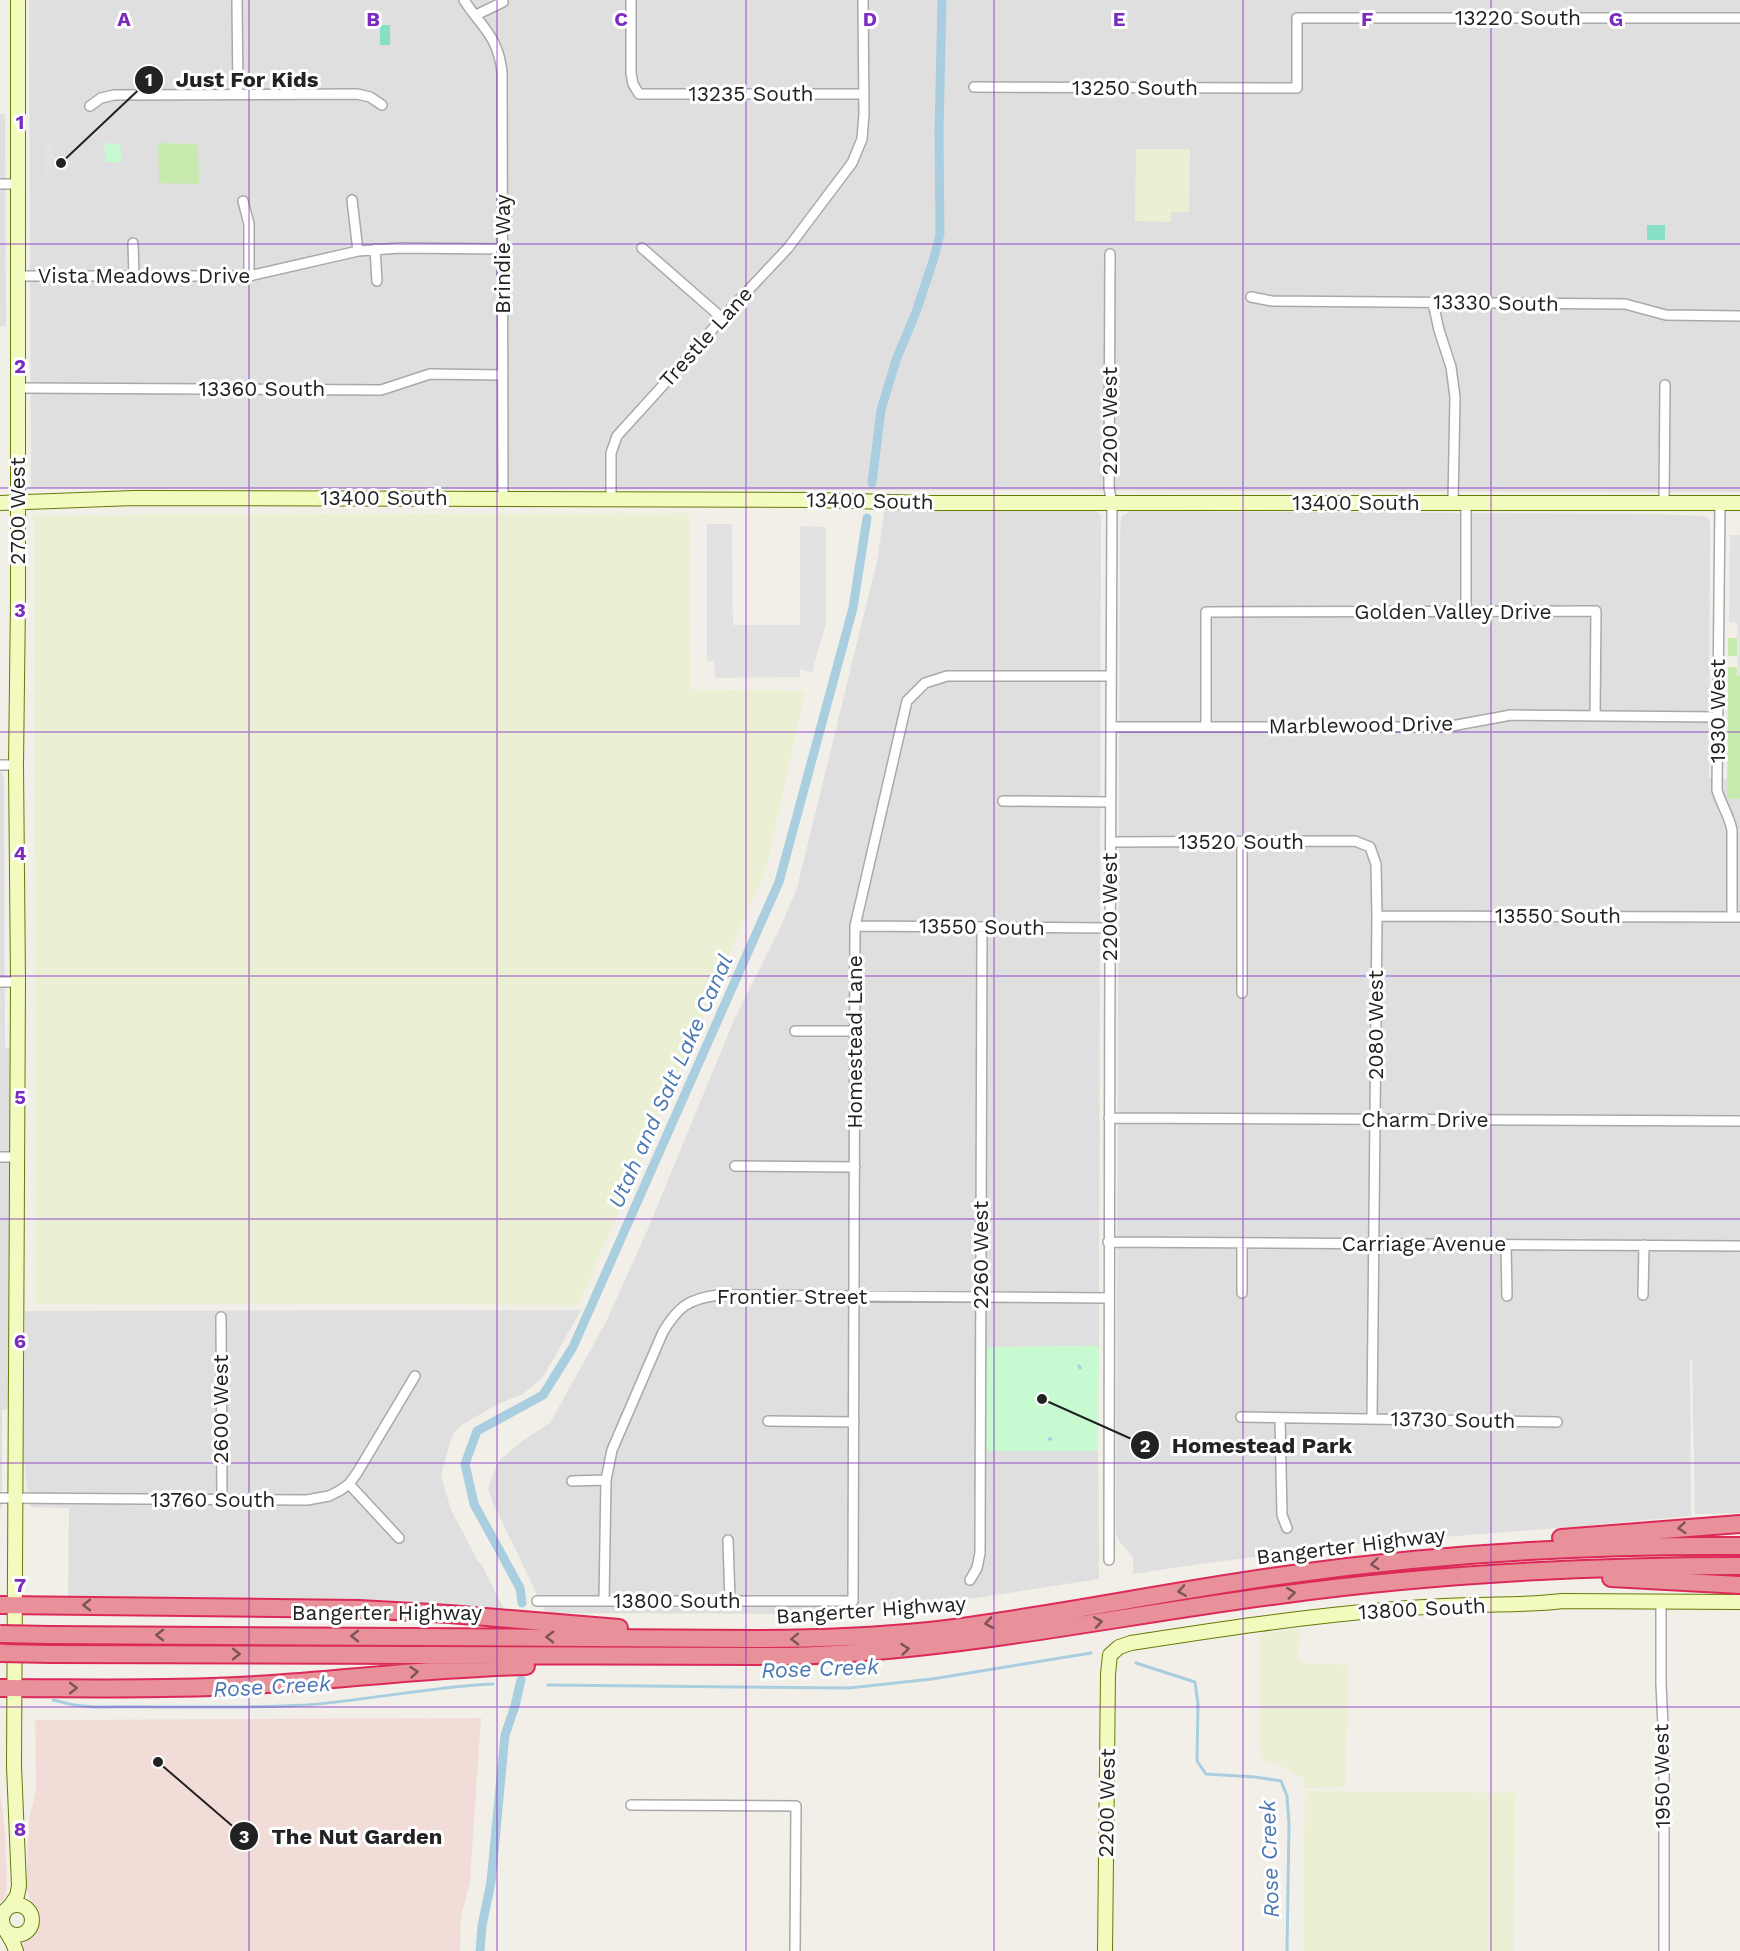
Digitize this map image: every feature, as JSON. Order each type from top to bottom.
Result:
[{"type":"highway","points":[[1433,1558],[1530,1542],[1740,1524]]},
{"type":"highway","name":"Bangerter Highway","points":[[0,1634],[755,1640],[848,1638],[936,1630],[1292,1574],[1433,1558],[1598,1548],[1740,1546]]},
{"type":"highway","name":"Bangerter Highway","points":[[0,1653],[821,1655],[901,1650],[969,1642],[1279,1594],[1348,1586],[1481,1575],[1740,1566]]},
{"type":"highway","points":[[1481,1575],[1567,1576],[1740,1585]]},
{"type":"highway","points":[[8,1605],[252,1606],[389,1610],[755,1640]]},
{"type":"highway","points":[[7,1688],[236,1686],[440,1670],[700,1656]]},
{"type":"street","name":"2700 West","points":[[5,1910],[17,1896],[19,1886],[14,1766],[7,1688],[8,1605],[16,1498],[18,0]]},
{"type":"street","points":[[237,0],[238,94]]},
{"type":"street","name":"Brindie Way","points":[[464,0],[494,41],[501,64],[503,499]]},
{"type":"street","name":"13235 South","points":[[631,0],[631,73],[633,84],[639,94],[864,94]]},
{"type":"street","name":"Trestle Lane","points":[[611,499],[612,447],[617,436],[788,248],[852,163],[862,139],[864,114],[863,0]]},
{"type":"street","points":[[476,15],[503,2]]},
{"type":"street","name":"13220 South","points":[[1297,88],[1297,18],[1740,18]]},
{"type":"street","name":"13250 South","points":[[974,87],[1297,88]]},
{"type":"street","points":[[90,106],[101,98],[114,94],[357,94],[370,97],[382,105]]},
{"type":"street","points":[[0,184],[18,184]]},
{"type":"street","points":[[352,200],[358,251]]},
{"type":"street","points":[[243,201],[249,224],[249,276]]},
{"type":"street","points":[[133,243],[134,277]]},
{"type":"street","points":[[642,248],[722,318]]},
{"type":"street","points":[[375,249],[377,281]]},
{"type":"street","name":"Vista Meadows Drive","points":[[18,276],[249,276],[375,249],[502,249]]},
{"type":"street","name":"2200 West","points":[[1109,1560],[1108,1242],[1112,503],[1109,489],[1110,254]]},
{"type":"street","name":"13330 South","points":[[1251,297],[1272,301],[1625,304],[1666,315],[1740,316]]},
{"type":"street","points":[[1433,303],[1451,367],[1455,398],[1466,612]]},
{"type":"street","name":"13360 South","points":[[18,388],[381,390],[430,374],[503,375]]},
{"type":"street","points":[[1664,503],[1665,385]]},
{"type":"street","name":"13400 South","points":[[0,502],[134,498],[1112,503],[1740,503]]},
{"type":"street","name":"1930 West","points":[[1719,503],[1717,790],[1732,830],[1736,917]]},
{"type":"street","name":"Golden Valley Drive","points":[[1206,727],[1206,612],[1596,611],[1595,716]]},
{"type":"street","name":"Homestead Lane","points":[[853,1601],[855,926],[907,701],[925,683],[947,676],[1111,676]]},
{"type":"street","name":"Marblewood Drive","points":[[1111,727],[1446,727],[1511,715],[1717,717]]},
{"type":"street","points":[[0,765],[16,765]]},
{"type":"street","points":[[1003,801],[1110,802]]},
{"type":"street","name":"13520 South","points":[[1111,842],[1355,841],[1370,847]]},
{"type":"street","points":[[1242,842],[1242,993]]},
{"type":"street","name":"2080 West","points":[[1370,847],[1376,864],[1377,916],[1372,1419]]},
{"type":"street","name":"13550 South","points":[[1377,916],[1736,917]]},
{"type":"street","name":"13550 South","points":[[855,926],[1110,928]]},
{"type":"street","name":"2260 West","points":[[970,1580],[977,1568],[980,1553],[982,927]]},
{"type":"street","points":[[0,982],[18,982]]},
{"type":"street","points":[[795,1031],[855,1031]]},
{"type":"street","name":"Charm Drive","points":[[1109,1118],[1740,1121]]},
{"type":"street","points":[[0,1157],[16,1157]]},
{"type":"street","points":[[735,1166],[855,1167]]},
{"type":"street","name":"Carriage Avenue","points":[[1108,1242],[1740,1246]]},
{"type":"street","points":[[1242,1244],[1242,1293]]},
{"type":"street","points":[[1506,1245],[1507,1296]]},
{"type":"street","points":[[1643,1295],[1644,1245]]},
{"type":"street","name":"Frontier Street","points":[[604,1601],[606,1480],[612,1450],[663,1332],[673,1315],[686,1304],[699,1298],[718,1295],[1108,1298]]},
{"type":"street","name":"2600 West","points":[[221,1317],[222,1501]]},
{"type":"street","points":[[399,1538],[349,1484],[415,1376]]},
{"type":"street","name":"13730 South","points":[[1241,1417],[1557,1422]]},
{"type":"street","points":[[1280,1418],[1282,1515],[1287,1528]]},
{"type":"street","points":[[768,1421],[854,1422]]},
{"type":"street","points":[[572,1481],[606,1480]]},
{"type":"street","name":"13760 South","points":[[0,1498],[222,1501],[318,1499],[339,1491],[349,1484]]},
{"type":"street","points":[[728,1540],[730,1601]]},
{"type":"street","name":"13800 South","points":[[537,1601],[853,1601]]},
{"type":"street","name":"13800 South","points":[[1110,1655],[1119,1647],[1131,1643],[1301,1618],[1385,1609],[1541,1604],[1562,1601],[1740,1602]]},
{"type":"street","name":"1950 West","points":[[1661,1601],[1664,1951]]},
{"type":"street","name":"2200 West","points":[[1105,1951],[1110,1655]]},
{"type":"street","points":[[632,1805],[796,1806],[795,1951]]},
{"type":"street","name":"2700 West","points":[[19,1886],[27,1908]]},
{"type":"street","points":[[19,1904],[27,1908],[32,1920],[17,1951],[3,1928],[1,1920],[5,1910],[19,1904]]},
{"type":"street","points":[[3,1928],[19,1935],[27,1932]]},
{"type":"shaded area","points":[[29,0],[1740,0],[1740,492],[31,488]]},
{"type":"shaded area","points":[[0,114],[5,114],[6,326],[0,326]]},
{"type":"shaded area","points":[[53,141],[52,168],[44,177],[44,148]]},
{"type":"shaded area","points":[[884,511],[1096,511],[1101,516],[1099,1346],[987,1347],[986,1450],[1098,1451],[1099,1579],[916,1607],[852,1612],[802,1614],[546,1613],[492,1501],[488,1488],[498,1462],[522,1441],[550,1423],[606,1322],[647,1231],[734,1020],[781,926],[797,888],[878,557]]},
{"type":"shaded area","points":[[1130,511],[1653,514],[1704,516],[1709,519],[1709,778],[1727,779],[1728,799],[1740,799],[1740,1513],[1695,1514],[1692,1361],[1690,1360],[1691,1516],[1355,1544],[1133,1574],[1133,1557],[1118,1540],[1116,1533],[1120,538],[1121,517]]},
{"type":"shaded area","points":[[707,524],[732,524],[733,625],[800,625],[800,526],[826,527],[826,624],[812,672],[800,669],[800,677],[715,678],[714,661],[707,661]]},
{"type":"shaded area","points":[[1730,535],[1740,535],[1740,676],[1738,676],[1737,623],[1729,622]]},
{"type":"shaded area","points":[[0,765],[4,779],[5,1048],[11,1049],[9,1409],[2,1410],[2,1508],[0,1508]]},
{"type":"shaded area","points":[[581,1310],[543,1377],[523,1394],[496,1405],[454,1432],[441,1476],[451,1510],[506,1613],[68,1607],[69,1508],[30,1507],[23,1449],[25,1311]]},
{"type":"shaded area","points":[[481,1718],[470,1881],[461,1918],[460,1951],[21,1951],[26,1938],[37,1929],[37,1910],[32,1905],[26,1888],[29,1819],[36,1790],[35,1720]]},
{"type":"shaded area","points":[[0,1790],[5,1832],[7,1884],[5,1897],[0,1903]]},
{"type":"green space","points":[[380,25],[390,25],[390,45],[380,45]]},
{"type":"green space","points":[[104,143],[120,144],[122,162],[106,162]]},
{"type":"green space","points":[[158,143],[198,144],[199,184],[159,183]]},
{"type":"green space","points":[[1136,149],[1190,149],[1189,212],[1171,212],[1171,222],[1135,221]]},
{"type":"green space","points":[[1647,225],[1665,225],[1665,240],[1647,240]]},
{"type":"green space","points":[[689,513],[691,689],[805,691],[767,867],[578,1306],[36,1304],[34,515]]},
{"type":"green space","points":[[1728,638],[1737,638],[1737,656],[1728,656]]},
{"type":"green space","points":[[1728,667],[1737,667],[1737,676],[1740,676],[1740,799],[1728,799],[1727,796]]},
{"type":"green space","points":[[1099,1346],[1098,1451],[986,1451],[986,1347]]},
{"type":"green space","points":[[1300,1628],[1298,1659],[1302,1663],[1349,1665],[1345,1787],[1305,1788],[1305,1780],[1289,1770],[1277,1763],[1261,1762],[1259,1634]]},
{"type":"green space","points":[[1305,1791],[1515,1793],[1514,1951],[1303,1951]]},
{"type":"waterway","name":"Utah and Salt Lake Canal","points":[[872,483],[881,410],[896,360],[916,312],[940,234],[939,132],[942,0]]},
{"type":"waterway","name":"Utah and Salt Lake Canal","points":[[522,1603],[520,1588],[474,1504],[465,1464],[477,1431],[543,1395],[573,1347],[779,882],[853,608],[867,518]]},
{"type":"waterway","name":"Rose Creek","points":[[548,1685],[849,1688],[932,1679],[1091,1653]]},
{"type":"waterway","name":"Rose Creek","points":[[1136,1663],[1195,1682],[1198,1704],[1197,1761],[1206,1774],[1281,1781],[1287,1796],[1289,1824],[1287,1951]]},
{"type":"waterway","name":"Utah and Salt Lake Canal","points":[[480,1951],[482,1926],[491,1882],[505,1735],[521,1680]]},
{"type":"waterway","name":"Rose Creek","points":[[53,1700],[94,1707],[279,1706],[330,1703],[493,1684]]},
{"type":"place","name":"Just For Kids","points":[[61,163]]},
{"type":"place","name":"Homestead Park","points":[[1042,1399]]},
{"type":"place","name":"The Nut Garden","points":[[158,1762]]}]
